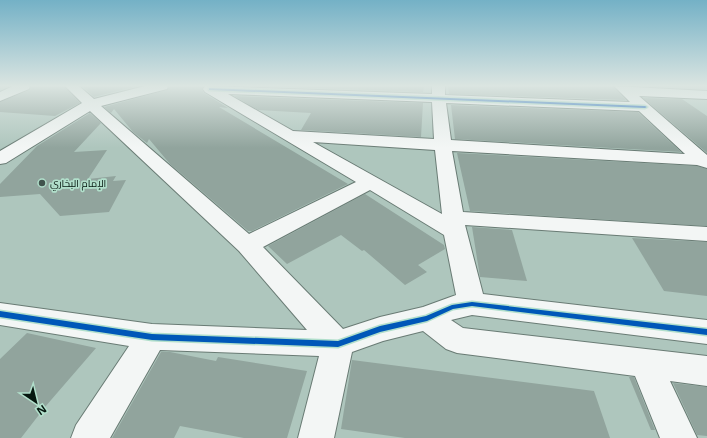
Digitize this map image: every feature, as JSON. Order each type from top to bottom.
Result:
[{"type":"street","points":[[0,159],[87,106]]},
{"type":"street","points":[[94,106],[247,245],[338,344]]},
{"type":"street","points":[[239,106],[371,182],[455,224],[707,234]]},
{"type":"street","points":[[253,115],[259,106]]},
{"type":"street","points":[[440,106],[443,146],[455,224],[472,304]]},
{"type":"street","points":[[637,106],[645,107],[704,163]]},
{"type":"street","points":[[290,136],[704,163]]},
{"type":"street","points":[[247,245],[371,182]]},
{"type":"street","points":[[0,314],[152,337],[338,344],[380,329],[427,318],[452,307],[472,304],[707,332]]},
{"type":"street","points":[[427,318],[458,340],[707,371]]},
{"type":"street","points":[[89,438],[152,337]]},
{"type":"street","points":[[316,438],[338,344]]},
{"type":"street","points":[[645,364],[679,438]]},
{"type":"building","points":[[0,106],[73,106],[55,116],[0,112]]},
{"type":"building","points":[[226,106],[228,108],[219,107],[348,184],[252,231],[248,231],[170,164],[149,139],[147,143],[133,132],[114,109],[111,113],[104,107]]},
{"type":"building","points":[[252,106],[423,106],[421,137],[301,130],[311,113],[258,110]]},
{"type":"building","points":[[451,106],[638,112],[681,152],[455,139]]},
{"type":"building","points":[[653,106],[693,106],[707,116],[707,153]]},
{"type":"building","name":"الإمام البخاري","points":[[90,113],[101,123],[74,152],[107,150],[88,179],[116,176],[113,181],[126,180],[109,212],[60,216],[40,194],[0,197],[0,184],[37,146]]},
{"type":"building","points":[[457,153],[697,166],[707,169],[707,226],[470,211]]},
{"type":"building","points":[[365,194],[444,245],[445,249],[418,265],[427,272],[405,285],[364,250],[362,251],[341,235],[287,264],[268,246]]},
{"type":"building","points":[[472,227],[512,230],[527,281],[480,277]]},
{"type":"building","points":[[632,238],[707,242],[707,296],[664,291]]},
{"type":"building","points":[[27,333],[96,348],[45,407],[21,438],[0,438],[0,359]]},
{"type":"building","points":[[161,352],[170,352],[216,361],[218,357],[307,371],[287,438],[244,438],[180,426],[174,438],[112,438]]},
{"type":"building","points":[[352,360],[594,391],[610,438],[405,438],[341,429]]},
{"type":"building","points":[[629,377],[634,377],[655,430],[651,430]]},
{"type":"building","points":[[673,383],[707,387],[707,436],[697,435]]},
{"type":"cycle path","points":[[631,106],[645,107]]},
{"type":"cycle path","points":[[0,314],[152,337],[338,344],[380,329],[427,318],[452,307],[472,304],[707,332]]},
{"type":"place","name":"الإمام البخاري","points":[[42,183]]}]
